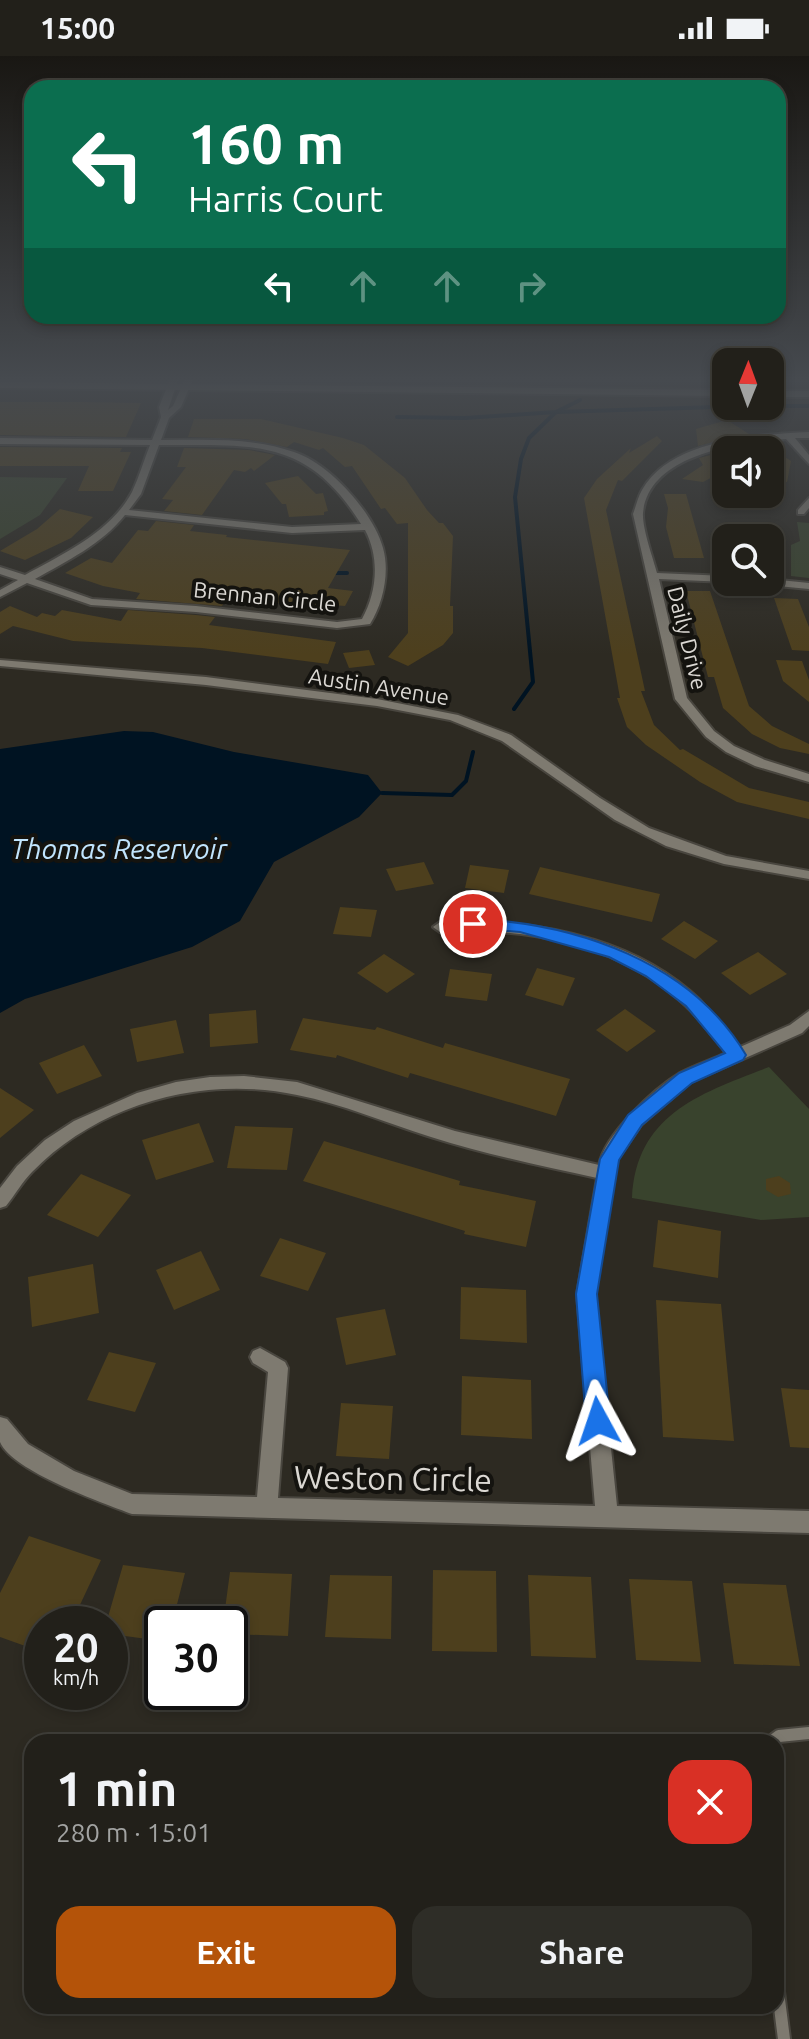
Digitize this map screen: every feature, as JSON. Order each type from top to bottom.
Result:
[{"type":"street","points":[[0,594],[90,543],[124,512],[136,494],[145,470]]},
{"type":"street","name":"Brennan Circle","points":[[0,570],[91,602],[196,609],[337,625],[366,622],[374,612],[380,552],[367,527],[333,479],[319,470]]},
{"type":"street","name":"Daily Drive","points":[[666,470],[650,481],[640,498],[638,514],[681,699],[690,714],[730,749],[760,763],[809,778]]},
{"type":"street","points":[[801,512],[809,501]]},
{"type":"street","points":[[124,512],[292,530],[367,527]]},
{"type":"street","points":[[651,576],[712,578]]},
{"type":"street","points":[[784,584],[809,586]]},
{"type":"street","name":"Austin Avenue","points":[[0,663],[196,680],[384,703],[447,716],[500,736],[554,767],[594,801],[632,825],[685,850],[763,870],[809,875]]},
{"type":"street","points":[[440,927],[473,924],[520,926],[615,953],[652,972],[692,1002],[737,1055]]},
{"type":"street","points":[[607,1516],[586,1294],[609,1159],[635,1120],[685,1078],[796,1029],[809,1017]]},
{"type":"street","points":[[0,1201],[26,1167],[72,1132],[152,1094],[202,1083],[265,1084],[306,1092],[495,1149],[605,1173]]},
{"type":"street","points":[[260,1357],[278,1368],[267,1507]]},
{"type":"street","name":"Weston Circle","points":[[0,1426],[21,1451],[67,1478],[132,1504],[809,1522]]},
{"type":"lane","points":[[784,1736],[809,1733]]},
{"type":"lane","points":[[781,2014],[784,2039]]},
{"type":"green space","points":[[0,477],[67,478],[40,515],[0,539]]},
{"type":"green space","points":[[797,522],[809,523],[809,578],[791,576],[791,545],[800,541]]},
{"type":"green space","points":[[769,1067],[809,1109],[809,1217],[761,1220],[632,1198],[636,1169],[659,1126],[697,1098]]},
{"type":"water","name":"Thomas Reservoir","points":[[124,731],[153,732],[234,752],[368,775],[382,793],[359,817],[274,862],[240,921],[192,947],[25,999],[0,1013],[0,749]]},
{"type":"building","points":[[87,470],[123,470],[113,491],[78,491]]},
{"type":"building","points":[[184,470],[249,470],[234,470],[202,515],[164,511],[173,500],[162,499]]},
{"type":"building","points":[[354,470],[394,470],[453,536],[450,606],[453,606],[453,633],[443,645],[408,666],[388,657],[408,633],[408,523],[397,524],[385,508],[381,509]]},
{"type":"building","points":[[607,470],[633,470],[622,481],[618,480],[606,510],[645,691],[641,691],[654,725],[680,750],[749,788],[809,802],[809,819],[737,802],[700,782],[646,745],[627,727],[617,698],[620,698],[584,498]]},
{"type":"building","points":[[696,470],[712,470],[712,477],[703,482],[682,479]]},
{"type":"building","points":[[784,470],[789,470],[787,482],[784,482]]},
{"type":"building","points":[[298,476],[316,494],[323,493],[328,511],[324,515],[289,517],[286,504],[282,504],[265,483]]},
{"type":"building","points":[[664,494],[686,494],[704,558],[674,558],[666,527],[668,508]]},
{"type":"building","points":[[60,509],[93,517],[71,538],[25,560],[0,551],[37,529]]},
{"type":"building","points":[[156,521],[194,525],[190,531],[226,537],[350,550],[328,588],[353,591],[345,606],[333,605],[330,610],[228,596],[222,606],[136,599],[140,593],[103,586],[65,573],[91,558],[112,563],[138,530],[148,531]]},
{"type":"building","points":[[686,591],[710,591],[749,706],[772,726],[809,744],[809,754],[780,748],[752,734],[723,708],[714,677],[708,677]]},
{"type":"building","points":[[774,598],[798,599],[809,627],[809,651],[792,650]]},
{"type":"building","points":[[10,606],[37,617],[42,613],[55,616],[62,610],[121,621],[128,610],[215,617],[209,625],[336,642],[328,664],[202,648],[73,641],[13,626],[0,634],[0,612]]},
{"type":"building","points":[[369,650],[375,665],[349,668],[343,653]]},
{"type":"building","points":[[776,660],[802,661],[809,680],[809,702],[783,681]]},
{"type":"building","points":[[424,862],[434,884],[396,891],[386,869]]},
{"type":"building","points":[[470,865],[509,870],[504,893],[465,888]]},
{"type":"building","points":[[540,867],[660,894],[652,922],[529,894]]},
{"type":"building","points":[[340,907],[377,910],[371,937],[333,934]]},
{"type":"building","points":[[684,921],[718,941],[695,959],[661,939]]},
{"type":"building","points":[[758,952],[787,974],[750,995],[721,973]]},
{"type":"building","points":[[384,954],[415,974],[387,993],[357,973]]},
{"type":"building","points":[[537,968],[575,978],[563,1006],[525,995]]},
{"type":"building","points":[[450,969],[492,974],[487,1001],[445,996]]},
{"type":"building","points":[[625,1009],[656,1031],[627,1052],[596,1030]]},
{"type":"building","points":[[256,1010],[258,1043],[210,1047],[209,1014]]},
{"type":"building","points":[[303,1018],[375,1030],[377,1027],[443,1048],[445,1043],[570,1079],[556,1116],[410,1073],[408,1078],[337,1055],[336,1058],[290,1050]]},
{"type":"building","points":[[176,1020],[184,1053],[137,1062],[130,1029]]},
{"type":"building","points":[[84,1045],[102,1076],[57,1094],[39,1063]]},
{"type":"building","points":[[0,1088],[34,1110],[0,1138]]},
{"type":"building","points":[[199,1123],[214,1162],[156,1180],[142,1140]]},
{"type":"building","points":[[235,1126],[293,1128],[287,1170],[227,1168]]},
{"type":"building","points":[[324,1141],[460,1181],[459,1185],[536,1201],[526,1247],[464,1234],[465,1231],[303,1181]]},
{"type":"building","points":[[81,1174],[131,1195],[98,1237],[47,1215]]},
{"type":"building","points":[[779,1176],[790,1183],[791,1194],[778,1197],[766,1190],[766,1179]]},
{"type":"building","points":[[658,1220],[721,1231],[718,1278],[653,1267]]},
{"type":"building","points":[[280,1238],[326,1253],[308,1291],[260,1276]]},
{"type":"building","points":[[201,1251],[220,1290],[174,1310],[156,1270]]},
{"type":"building","points":[[93,1264],[99,1313],[32,1327],[28,1277]]},
{"type":"building","points":[[461,1287],[526,1290],[527,1343],[460,1339]]},
{"type":"building","points":[[656,1300],[721,1304],[734,1441],[663,1437]]},
{"type":"building","points":[[385,1309],[396,1355],[346,1365],[336,1318]]},
{"type":"building","points":[[109,1352],[156,1363],[135,1412],[87,1400]]},
{"type":"building","points":[[462,1376],[531,1380],[532,1439],[461,1435]]},
{"type":"building","points":[[781,1388],[809,1390],[809,1448],[790,1447]]},
{"type":"building","points":[[341,1403],[393,1406],[389,1459],[336,1456]]},
{"type":"building","points":[[29,1536],[101,1560],[79,1606],[24,1606],[24,1646],[0,1637],[0,1593]]},
{"type":"building","points":[[123,1565],[185,1573],[177,1606],[144,1606],[144,1639],[128,1636],[128,1606],[111,1606]]},
{"type":"building","points":[[433,1570],[496,1571],[497,1652],[432,1651]]},
{"type":"building","points":[[230,1572],[292,1574],[288,1636],[248,1635],[248,1606],[225,1606]]},
{"type":"building","points":[[330,1575],[392,1576],[391,1639],[325,1637]]},
{"type":"building","points":[[528,1575],[591,1577],[596,1658],[531,1656]]},
{"type":"building","points":[[629,1579],[692,1581],[701,1662],[636,1660]]},
{"type":"building","points":[[723,1583],[786,1585],[800,1666],[734,1664]]},
{"type":"waterway","points":[[514,709],[533,682],[515,497],[519,470]]},
{"type":"waterway","points":[[331,573],[347,573]]},
{"type":"waterway","points":[[382,793],[452,795],[466,781],[473,752]]},
{"type":"route","points":[[473,924],[520,926],[615,953],[652,972],[692,1002],[737,1055],[685,1078],[635,1120],[609,1159],[586,1294],[598,1421]]}]
